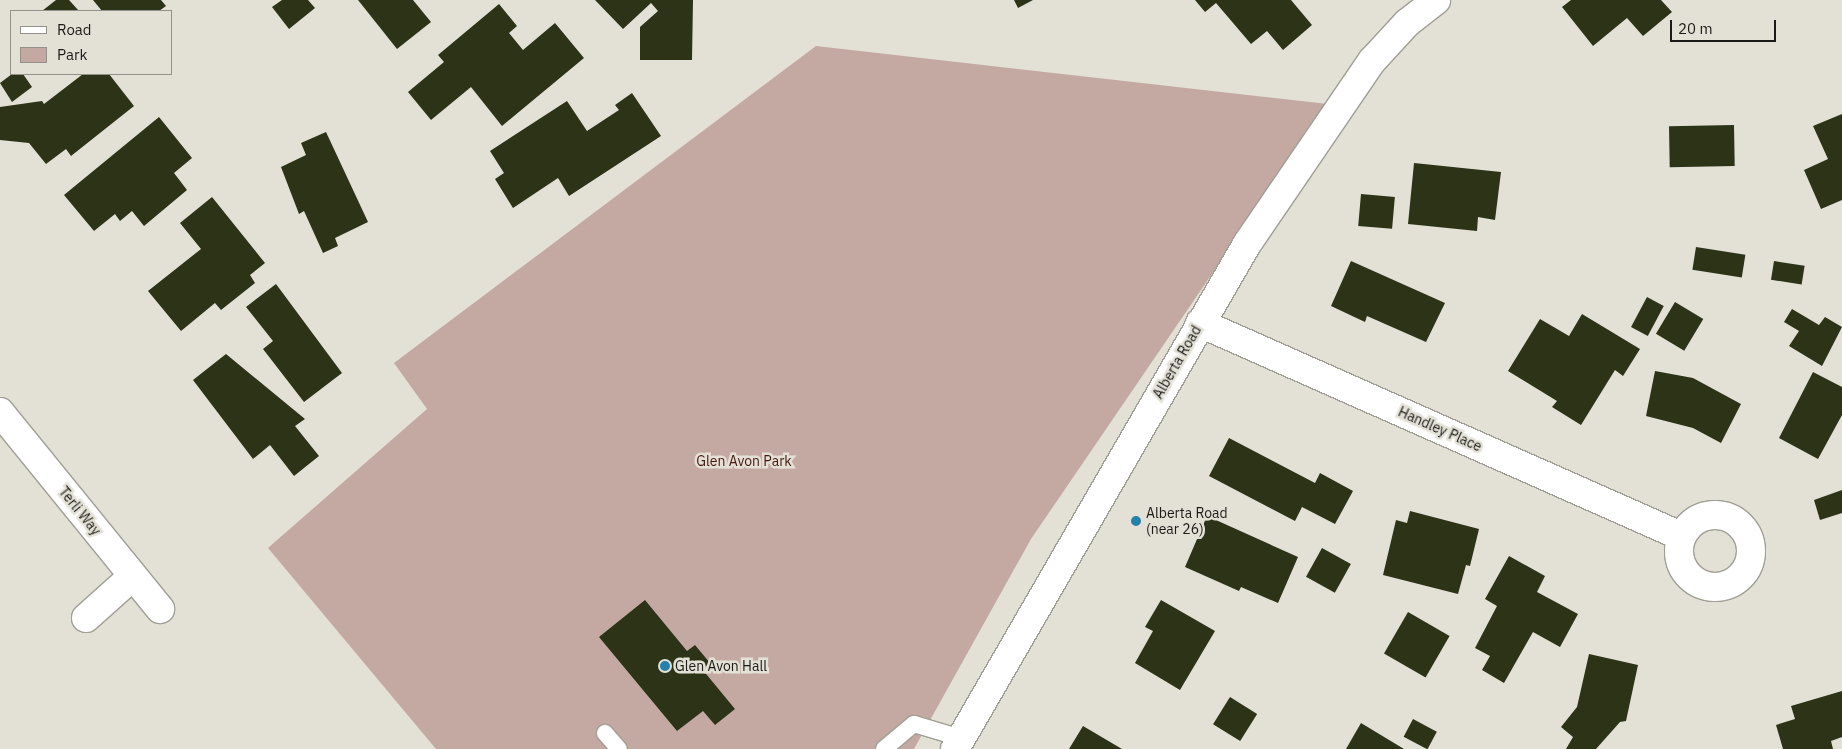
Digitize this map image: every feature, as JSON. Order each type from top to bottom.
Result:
[{"type":"street","name":"Alberta Road","points":[[958,743],[1200,322],[1247,244],[1372,61],[1407,23],[1436,0]]},
{"type":"street","name":"Handley Place","points":[[1200,322],[1681,536]]},
{"type":"street","name":"Terli Way","points":[[0,412],[160,609]]},
{"type":"street","points":[[86,618],[133,576]]},
{"type":"lane","points":[[884,749],[914,724],[958,743]]},
{"type":"lane","points":[[604,733],[619,749]]},
{"type":"green space","name":"Glen Avon Park","points":[[816,46],[1328,104],[1031,539],[914,749],[436,749],[268,548],[427,409],[394,363]]},
{"type":"building","points":[[56,0],[69,0],[78,10],[43,10]]},
{"type":"building","points":[[93,0],[161,0],[166,6],[160,10],[101,10]]},
{"type":"building","points":[[282,0],[308,0],[315,8],[289,29],[272,7]]},
{"type":"building","points":[[358,0],[413,0],[431,22],[397,49]]},
{"type":"building","points":[[595,0],[693,0],[692,60],[640,60],[640,27],[658,11],[651,3],[623,29]]},
{"type":"building","points":[[1014,0],[1033,0],[1018,8]]},
{"type":"building","points":[[1195,0],[1291,0],[1312,25],[1283,50],[1267,31],[1251,44],[1216,3],[1205,12]]},
{"type":"building","points":[[1571,0],[1661,0],[1672,12],[1643,36],[1627,18],[1593,46],[1562,7]]},
{"type":"building","points":[[499,4],[517,26],[509,33],[523,50],[555,23],[584,58],[502,126],[471,87],[431,120],[408,92],[444,62],[438,55]]},
{"type":"building","points":[[11,75],[24,75],[32,87],[12,102],[0,83]]},
{"type":"building","points":[[82,75],[110,75],[134,106],[71,156],[66,149],[46,164],[29,143],[0,140],[0,107],[42,101],[44,104]]},
{"type":"building","points":[[632,93],[661,136],[569,196],[558,178],[513,208],[495,179],[504,173],[490,151],[567,101],[587,131],[619,110],[615,105]]},
{"type":"building","points":[[1842,114],[1842,200],[1821,209],[1804,170],[1828,159],[1813,126]]},
{"type":"building","points":[[159,117],[192,158],[174,173],[187,190],[144,226],[132,211],[120,221],[115,214],[94,231],[64,195]]},
{"type":"building","points":[[1734,125],[1735,166],[1670,167],[1669,126]]},
{"type":"building","points":[[326,132],[368,222],[335,238],[338,246],[323,253],[304,211],[299,214],[281,167],[306,155],[301,143]]},
{"type":"building","points":[[1414,163],[1501,172],[1495,220],[1478,217],[1477,231],[1408,224]]},
{"type":"building","points":[[1361,194],[1395,197],[1392,229],[1358,226]]},
{"type":"building","points":[[212,197],[265,263],[250,275],[255,283],[221,310],[215,303],[181,331],[148,291],[201,249],[180,223]]},
{"type":"building","points":[[1696,247],[1745,255],[1742,278],[1692,270]]},
{"type":"building","points":[[1351,261],[1445,303],[1426,342],[1367,316],[1365,322],[1331,306]]},
{"type":"building","points":[[1774,261],[1805,266],[1802,285],[1771,280]]},
{"type":"building","points":[[276,284],[342,373],[304,402],[263,349],[273,341],[246,307]]},
{"type":"building","points":[[1647,297],[1664,306],[1648,336],[1631,327]]},
{"type":"building","points":[[1675,302],[1703,319],[1684,351],[1656,334]]},
{"type":"building","points":[[1792,309],[1819,325],[1825,317],[1842,327],[1822,366],[1789,346],[1799,331],[1784,322]]},
{"type":"building","points":[[1582,314],[1640,349],[1623,376],[1615,370],[1581,425],[1552,407],[1557,401],[1508,371],[1540,319],[1569,336]]},
{"type":"building","points":[[226,354],[305,419],[295,426],[319,456],[294,476],[270,445],[253,459],[193,380]]},
{"type":"building","points":[[1655,371],[1693,378],[1741,404],[1721,443],[1693,428],[1646,416]]},
{"type":"building","points":[[1813,372],[1842,387],[1842,415],[1818,459],[1779,438]]},
{"type":"building","points":[[1229,438],[1315,483],[1320,473],[1353,491],[1335,524],[1302,507],[1295,521],[1209,476]]},
{"type":"building","points":[[1842,490],[1842,513],[1820,520],[1814,500]]},
{"type":"building","points":[[1410,511],[1479,529],[1470,566],[1466,565],[1458,594],[1383,575],[1396,520],[1407,523]]},
{"type":"building","points":[[1207,516],[1298,557],[1278,603],[1241,587],[1239,591],[1185,567]]},
{"type":"building","points":[[1322,548],[1351,564],[1335,593],[1306,577]]},
{"type":"building","points":[[1509,556],[1545,576],[1537,592],[1578,614],[1560,647],[1533,632],[1504,683],[1482,670],[1490,656],[1475,648],[1497,606],[1485,599]]},
{"type":"building","name":"Glen Avon Hall","points":[[645,600],[687,651],[695,645],[710,663],[702,669],[735,709],[715,725],[703,711],[677,731],[599,637]]},
{"type":"building","points":[[1161,600],[1215,631],[1180,690],[1135,663],[1153,631],[1145,627]]},
{"type":"building","points":[[1408,612],[1450,636],[1426,678],[1384,654]]},
{"type":"building","points":[[1589,654],[1638,665],[1626,721],[1620,722],[1596,749],[1566,749],[1573,737],[1561,727],[1577,707]]},
{"type":"building","points":[[1842,691],[1842,737],[1831,741],[1833,749],[1783,749],[1776,725],[1795,719],[1791,706]]},
{"type":"building","points":[[1230,697],[1257,714],[1240,741],[1213,724]]},
{"type":"building","points":[[1413,719],[1437,732],[1428,749],[1404,737]]},
{"type":"building","points":[[1361,723],[1404,749],[1346,749]]},
{"type":"building","points":[[1083,726],[1122,749],[1069,749]]},
{"type":"place","name":"Alberta Road (near 26)","points":[[1136,521]]},
{"type":"place","name":"Glen Avon Hall","points":[[665,666]]}]
